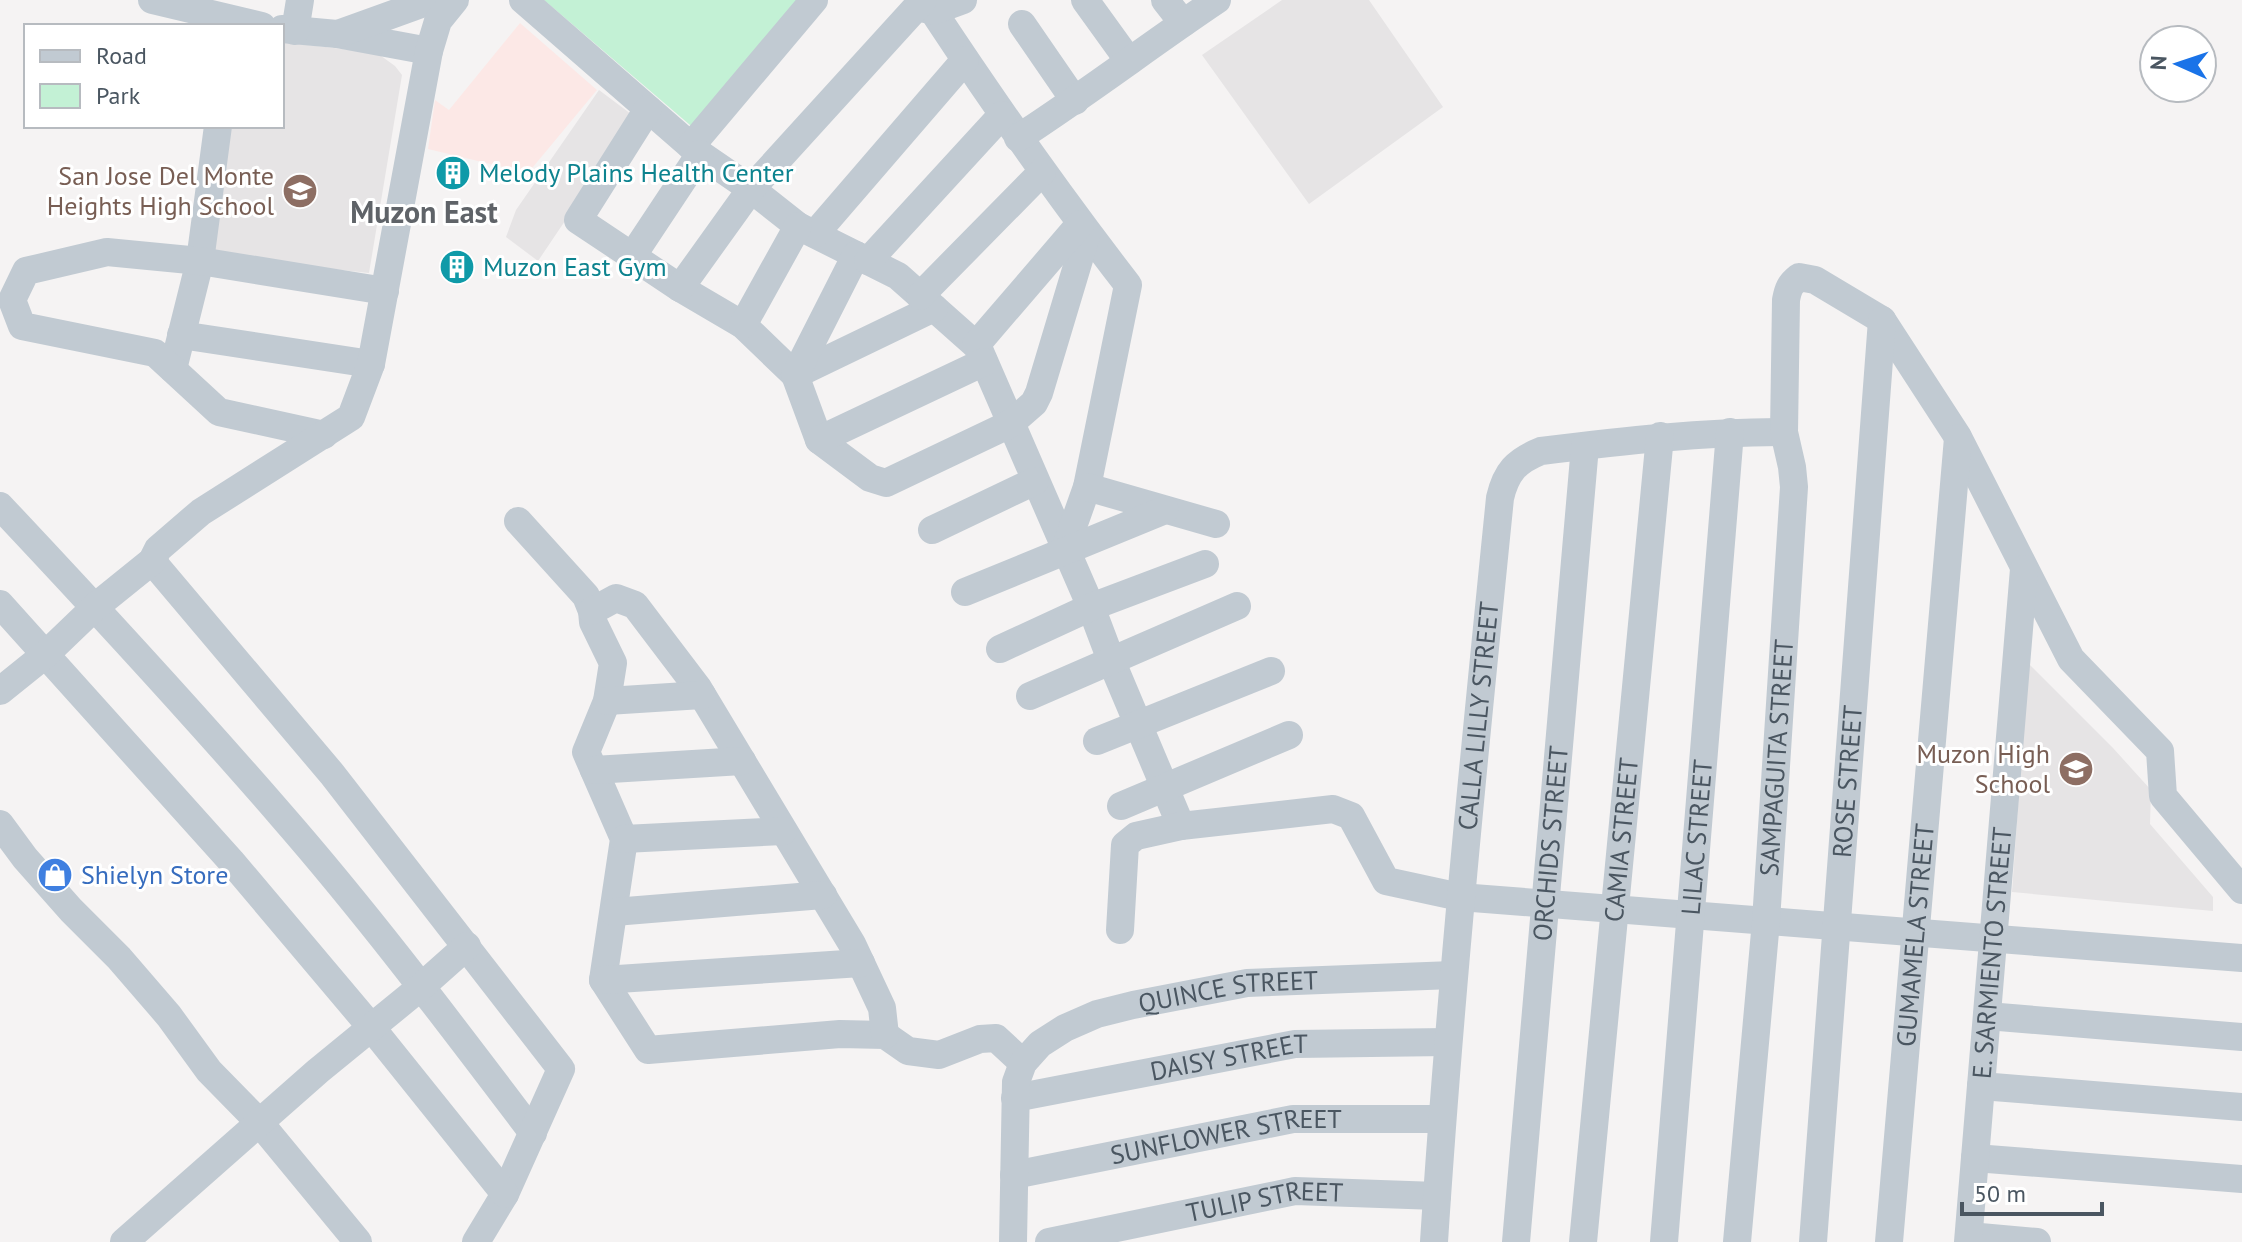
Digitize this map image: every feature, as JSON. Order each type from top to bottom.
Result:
[{"type":"street","points":[[152,0],[233,22]]},
{"type":"street","points":[[300,0],[288,30],[337,34],[429,51]]},
{"type":"street","points":[[0,691],[152,561],[158,549],[201,512],[351,417],[371,364],[429,51],[438,21],[455,0]]},
{"type":"street","points":[[523,0],[696,150],[807,230],[898,276],[980,354],[1091,607],[1181,826]]},
{"type":"street","points":[[633,255],[696,150],[814,0]]},
{"type":"street","points":[[680,288],[751,189],[924,6],[963,0]]},
{"type":"street","points":[[1085,0],[1129,61]]},
{"type":"street","points":[[1165,0],[1183,23]]},
{"type":"street","points":[[795,375],[862,258],[1010,126],[1075,101],[1217,0]]},
{"type":"street","points":[[337,34],[415,2]]},
{"type":"street","points":[[924,6],[1042,172],[1128,285],[1087,487],[1065,549]]},
{"type":"street","points":[[1022,24],[1075,101]]},
{"type":"street","points":[[743,325],[807,230],[965,60]]},
{"type":"street","points":[[648,109],[578,220],[680,288],[743,325],[795,375],[819,440],[870,478],[886,483],[1010,424],[1034,403],[1084,229]]},
{"type":"street","points":[[173,369],[200,261],[218,128]]},
{"type":"street","points":[[795,375],[927,302],[1042,172]]},
{"type":"street","points":[[819,440],[980,354],[1084,229]]},
{"type":"street","points":[[324,435],[219,412],[155,353],[22,326],[12,300],[26,271],[107,252],[200,261],[385,291]]},
{"type":"street","name":"SAMPAGUITA STREET","points":[[1737,1242],[1766,921],[1794,487],[1784,432],[1787,290],[1799,277],[1815,280],[1882,320]]},
{"type":"street","points":[[1882,320],[1958,437],[2071,659],[2160,751],[2163,796],[2242,890]]},
{"type":"street","name":"ROSE STREET","points":[[1813,1242],[1882,320]]},
{"type":"street","points":[[181,335],[371,364]]},
{"type":"street","name":"LILAC STREET","points":[[1664,1242],[1730,432]]},
{"type":"street","name":"CALLA LILLY STREET","points":[[1434,1242],[1460,897],[1504,481],[1525,458],[1541,451],[1660,436],[1784,432]]},
{"type":"street","name":"CAMIA STREET","points":[[1583,1242],[1660,436]]},
{"type":"street","name":"GUMAMELA STREET","points":[[1889,1242],[1958,437]]},
{"type":"street","name":"ORCHIDS STREET","points":[[1516,1242],[1585,446]]},
{"type":"street","points":[[932,530],[1035,481]]},
{"type":"street","points":[[1087,487],[1216,524]]},
{"type":"street","points":[[0,506],[282,816],[422,986],[533,1133]]},
{"type":"street","points":[[965,592],[1165,510]]},
{"type":"street","points":[[518,521],[586,596],[593,622],[613,663],[607,701],[586,752],[624,839],[603,980],[648,1050],[840,1034],[885,1035],[908,1051],[939,1055],[980,1039],[996,1038],[1023,1063],[1016,1082],[1015,1098],[1013,1242]]},
{"type":"street","points":[[152,561],[332,774],[561,1069],[505,1194],[476,1242]]},
{"type":"street","points":[[1000,649],[1091,607],[1205,564]]},
{"type":"street","name":"E. SARMIENTO STREET","points":[[1968,1239],[2024,567]]},
{"type":"street","points":[[592,611],[616,598],[635,605],[702,695],[852,944],[882,1008],[885,1035]]},
{"type":"street","points":[[0,604],[231,861],[371,1027],[505,1194]]},
{"type":"street","points":[[1030,696],[1237,606]]},
{"type":"street","points":[[1097,741],[1271,671]]},
{"type":"street","points":[[607,701],[702,695]]},
{"type":"street","points":[[1121,806],[1289,735]]},
{"type":"street","points":[[594,770],[742,761]]},
{"type":"street","points":[[1120,930],[1125,845],[1136,836],[1181,826],[1333,809],[1351,816],[1386,881],[1460,897],[2242,958]]},
{"type":"street","points":[[0,824],[25,858],[169,1016],[209,1071],[259,1122],[358,1242]]},
{"type":"street","points":[[624,839],[783,831]]},
{"type":"street","points":[[614,912],[823,895]]},
{"type":"street","points":[[124,1242],[259,1122],[467,946]]},
{"type":"street","points":[[603,980],[861,963]]},
{"type":"street","name":"QUINCE STREET","points":[[1023,1063],[1040,1044],[1065,1028],[1097,1014],[1133,1005],[1247,983],[1453,975]]},
{"type":"street","points":[[1987,1016],[2242,1037]]},
{"type":"street","name":"DAISY STREET","points":[[1015,1098],[1295,1044],[1447,1042]]},
{"type":"street","points":[[1981,1086],[2242,1107]]},
{"type":"street","name":"SUNFLOWER STREET","points":[[1014,1175],[1293,1119],[1442,1119]]},
{"type":"street","points":[[1975,1158],[2242,1179]]},
{"type":"street","name":"TULIP STREET","points":[[1049,1242],[1295,1191],[1437,1196]]},
{"type":"street","points":[[1968,1239],[2037,1242]]},
{"type":"shaded area","points":[[1282,0],[1369,0],[1443,107],[1309,204],[1202,55]]},
{"type":"shaded area","points":[[520,23],[597,90],[528,173],[428,149],[435,100],[449,110]]},
{"type":"shaded area","name":"San Jose Del Monte Heights High School","points":[[284,42],[377,53],[395,66],[402,75],[369,273],[208,256],[227,128],[284,128]]},
{"type":"shaded area","points":[[599,90],[635,117],[538,261],[506,237],[516,210]]},
{"type":"shaded area","name":"Muzon High School","points":[[2028,663],[2151,790],[2150,824],[2213,897],[2213,911],[2012,892]]},
{"type":"green space","points":[[544,0],[807,0],[697,131]]},
{"type":"place","name":"Melody Plains Health Center","points":[[453,173]]},
{"type":"place","name":"San Jose Del Monte Heights High School","points":[[300,191]]},
{"type":"place","name":"Muzon East Gym","points":[[457,267]]},
{"type":"place","name":"Muzon High School","points":[[2076,769]]},
{"type":"place","name":"Shielyn Store","points":[[55,875]]},
{"type":"district","name":"Muzon East","points":[[424,213]]}]
